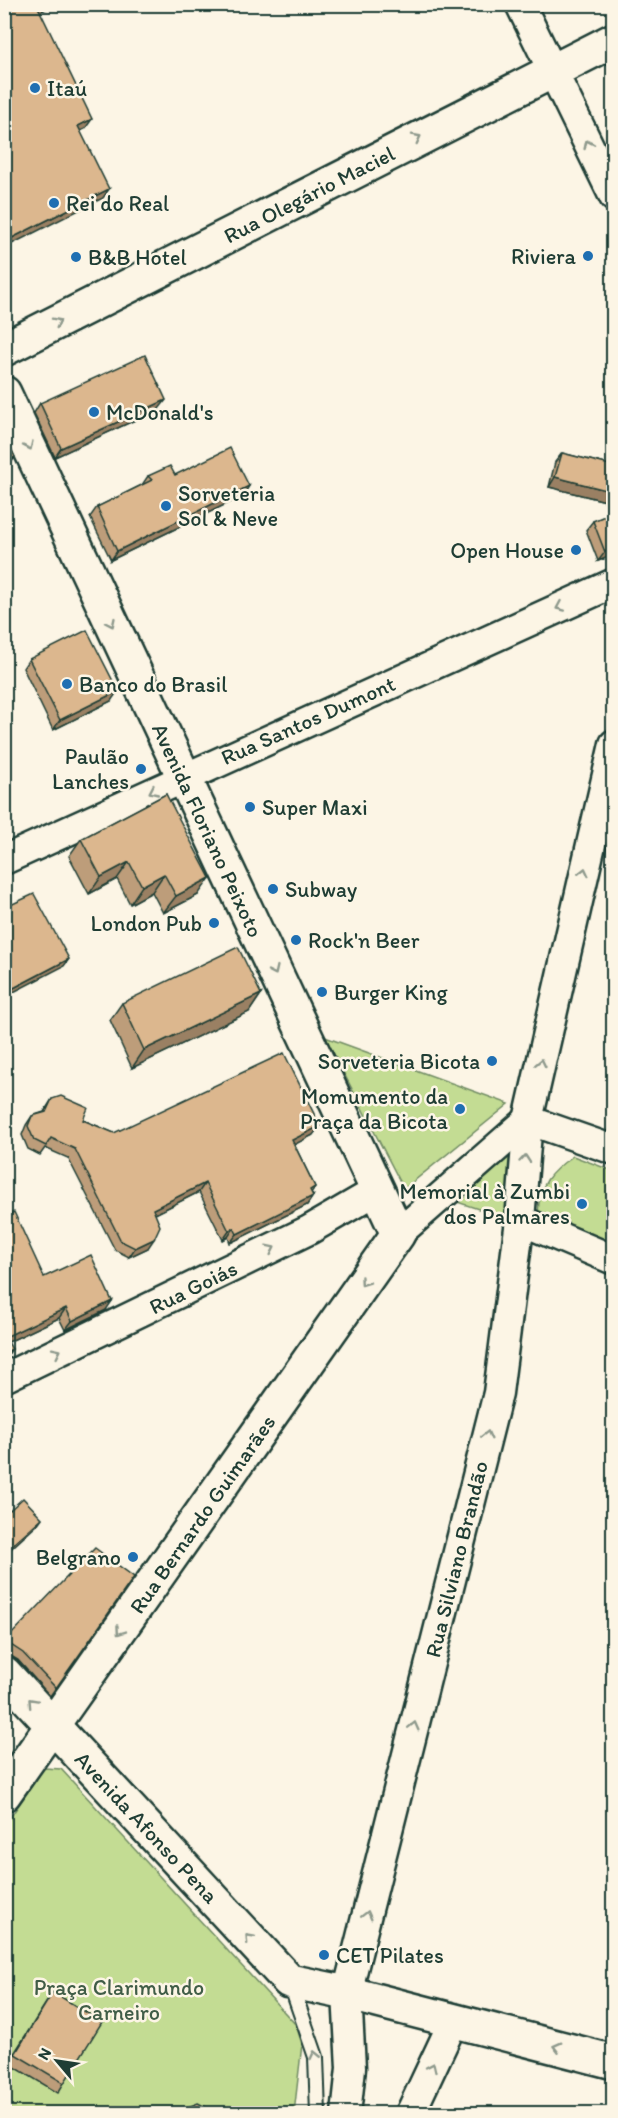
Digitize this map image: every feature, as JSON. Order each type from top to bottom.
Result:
[{"type":"street","points":[[520,4],[614,197]]},
{"type":"street","name":"Rua Olegário Maciel","points":[[4,349],[614,40]]},
{"type":"street","name":"Avenida Floriano Peixoto","points":[[4,393],[398,1234]]},
{"type":"street","name":"Rua Santos Dumont","points":[[4,860],[614,583]]},
{"type":"street","name":"Rua Silviano Brandão","points":[[346,2114],[351,2068],[347,1992],[498,1393],[520,1220],[528,1120],[614,744]]},
{"type":"street","points":[[398,1234],[528,1120],[614,1150]]},
{"type":"street","name":"Rua Goiás","points":[[4,1378],[309,1230],[378,1190]]},
{"type":"street","points":[[520,1220],[614,1260]]},
{"type":"street","name":"Rua Bernardo Guimarães","points":[[4,1794],[398,1234]]},
{"type":"street","name":"Avenida Afonso Pena","points":[[4,1673],[289,1981]]},
{"type":"street","points":[[289,1981],[347,1992],[614,2062]]},
{"type":"street","points":[[410,2114],[454,2020]]},
{"type":"lane","points":[[289,1981],[316,2057],[318,2114]]},
{"type":"green space","points":[[325,1037],[509,1104],[404,1189]]},
{"type":"green space","points":[[518,1140],[512,1220],[451,1200]]},
{"type":"green space","points":[[573,1156],[613,1171],[613,1250],[538,1214],[543,1187],[547,1180]]},
{"type":"green space","name":"Praça Clarimundo Carneiro","points":[[44,1768],[61,1769],[296,2025],[302,2044],[294,2113],[5,2114],[5,1825]]},
{"type":"building","points":[[4,4],[43,4],[38,7],[92,119],[78,126],[109,189],[4,242]]},
{"type":"building","name":"McDonald's","points":[[145,355],[166,400],[61,448],[40,403]]},
{"type":"building","points":[[4,434],[15,457],[4,463]]},
{"type":"building","name":"Sorveteria Sol & Neve","points":[[230,448],[249,486],[117,551],[97,507],[152,480],[148,476],[170,466],[175,475]]},
{"type":"building","points":[[562,453],[614,466],[614,492],[555,477]]},
{"type":"building","points":[[614,512],[614,548],[605,552],[593,521]]},
{"type":"building","name":"Banco do Brasil","points":[[87,630],[118,691],[60,720],[29,659]]},
{"type":"building","points":[[166,794],[210,878],[176,896],[164,874],[142,886],[129,862],[101,877],[81,839]]},
{"type":"building","points":[[34,894],[69,959],[4,993],[4,908]]},
{"type":"building","points":[[238,947],[261,994],[144,1050],[122,1003]]},
{"type":"building","points":[[284,1053],[320,1126],[292,1140],[315,1187],[310,1190],[313,1196],[237,1234],[234,1228],[229,1231],[205,1183],[153,1209],[160,1226],[154,1239],[135,1248],[121,1241],[75,1149],[51,1138],[46,1146],[34,1140],[28,1126],[32,1116],[46,1112],[52,1099],[61,1096],[88,1108],[83,1120],[114,1133]]},
{"type":"building","points":[[14,1212],[44,1277],[91,1255],[112,1301],[72,1321],[66,1308],[5,1337],[12,1349],[4,1353],[4,1217]]},
{"type":"building","points":[[23,1498],[42,1518],[4,1552],[4,1505],[10,1510]]},
{"type":"building","points":[[95,1548],[134,1577],[56,1688],[23,1653],[5,1641]]},
{"type":"building","points":[[53,1992],[102,2022],[64,2083],[15,2054]]},
{"type":"building","points":[[614,2018],[614,2039],[610,2037]]},
{"type":"building","points":[[198,2103],[210,2109],[212,2114],[182,2114],[185,2108]]},
{"type":"place","name":"Itaú","points":[[35,88]]},
{"type":"place","name":"Rei do Real","points":[[54,203]]},
{"type":"place","name":"Riviera","points":[[588,256]]},
{"type":"place","name":"B&B Hotel","points":[[76,257]]},
{"type":"place","name":"McDonald's","points":[[94,412]]},
{"type":"place","name":"Sorveteria Sol & Neve","points":[[166,506]]},
{"type":"place","name":"Open House","points":[[576,550]]},
{"type":"place","name":"Banco do Brasil","points":[[67,684]]},
{"type":"place","name":"Paulão Lanches","points":[[141,769]]},
{"type":"place","name":"Super Maxi","points":[[250,807]]},
{"type":"place","name":"Subway","points":[[273,889]]},
{"type":"place","name":"London Pub","points":[[214,923]]},
{"type":"place","name":"Rock'n Beer","points":[[296,940]]},
{"type":"place","name":"Burger King","points":[[322,992]]},
{"type":"place","name":"Sorveteria Bicota","points":[[492,1061]]},
{"type":"place","name":"Momumento da Praça da Bicota","points":[[460,1109]]},
{"type":"place","name":"Memorial à Zumbi dos Palmares","points":[[582,1204]]},
{"type":"place","name":"Belgrano","points":[[133,1557]]},
{"type":"place","name":"CET Pilates","points":[[324,1955]]}]
